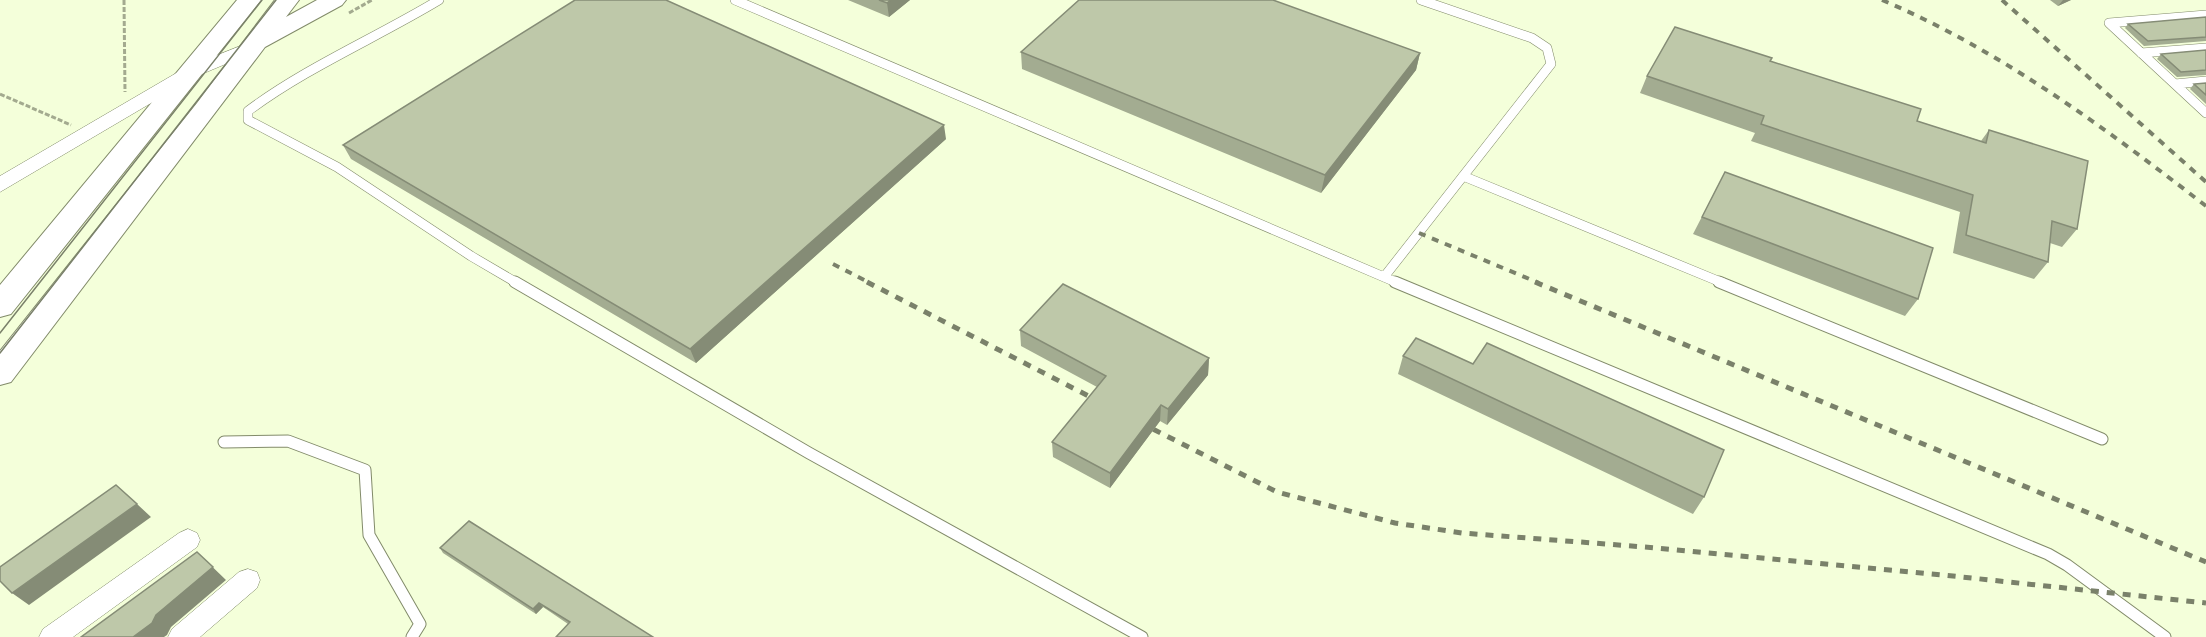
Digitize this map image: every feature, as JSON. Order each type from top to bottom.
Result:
[{"type":"main road","points":[[0,306],[249,0]]},
{"type":"main road","points":[[0,373],[287,0]]},
{"type":"main road","points":[[253,46],[334,0]]},
{"type":"street","points":[[0,184],[191,72],[253,46]]},
{"type":"street","points":[[52,637],[188,540]]},
{"type":"street","points":[[181,637],[248,580]]},
{"type":"lane","points":[[439,0],[397,25],[281,86],[248,111],[248,120],[337,167],[471,256],[809,453],[1142,637]]},
{"type":"lane","points":[[735,0],[1384,277],[2048,554],[2067,565],[2165,637]]},
{"type":"lane","points":[[1384,277],[1551,64],[1551,52],[1547,45],[1421,0]]},
{"type":"lane","points":[[2206,15],[2109,23],[2206,113]]},
{"type":"lane","points":[[2141,53],[2206,48]]},
{"type":"lane","points":[[2175,84],[2206,81]]},
{"type":"lane","points":[[1463,176],[2102,439]]},
{"type":"lane","points":[[224,442],[288,441],[364,470],[369,535],[420,624],[412,637]]},
{"type":"path","points":[[124,0],[125,97]]},
{"type":"path","points":[[0,94],[75,127]]},
{"type":"building","points":[[575,0],[666,0],[944,125],[690,349],[343,145]]},
{"type":"building","points":[[1079,0],[1273,0],[1420,53],[1325,175],[1021,52]]},
{"type":"building","points":[[2206,17],[2206,37],[2148,41],[2128,24]]},
{"type":"building","points":[[1675,27],[1772,58],[1770,61],[1921,109],[1917,121],[1986,143],[1989,130],[2088,161],[2077,229],[2052,221],[2048,262],[1966,235],[1973,195],[1761,124],[1764,116],[1647,76]]},
{"type":"building","points":[[2206,50],[2206,70],[2181,72],[2161,54]]},
{"type":"building","points":[[2206,83],[2206,95],[2194,84]]},
{"type":"building","points":[[1725,172],[1933,248],[1918,299],[1702,217]]},
{"type":"building","points":[[1063,284],[1209,358],[1168,409],[1161,405],[1110,473],[1052,442],[1106,376],[1020,330]]},
{"type":"building","points":[[1416,338],[1473,364],[1487,343],[1724,450],[1704,497],[1403,356]]},
{"type":"building","points":[[116,485],[137,504],[12,593],[0,581],[0,567]]},
{"type":"building","points":[[469,521],[653,637],[556,637],[570,622],[539,603],[533,609],[440,548]]},
{"type":"building","points":[[197,552],[213,567],[156,615],[152,623],[133,637],[81,637]]},
{"type":"tram line","points":[[0,333],[262,0]]},
{"type":"tram line","points":[[0,353],[276,0]]},
{"type":"railway","points":[[1882,0],[1968,42],[2050,92],[2206,206]]},
{"type":"railway","points":[[2002,0],[2206,182]]},
{"type":"railway","points":[[1419,233],[1539,283]]},
{"type":"railway","points":[[833,264],[870,283]]},
{"type":"railway","points":[[867,282],[1104,404]]},
{"type":"railway","points":[[1535,282],[2206,562]]},
{"type":"railway","points":[[1139,422],[1277,492],[1395,523],[1462,533],[1645,547],[1943,575],[2206,603]]}]
